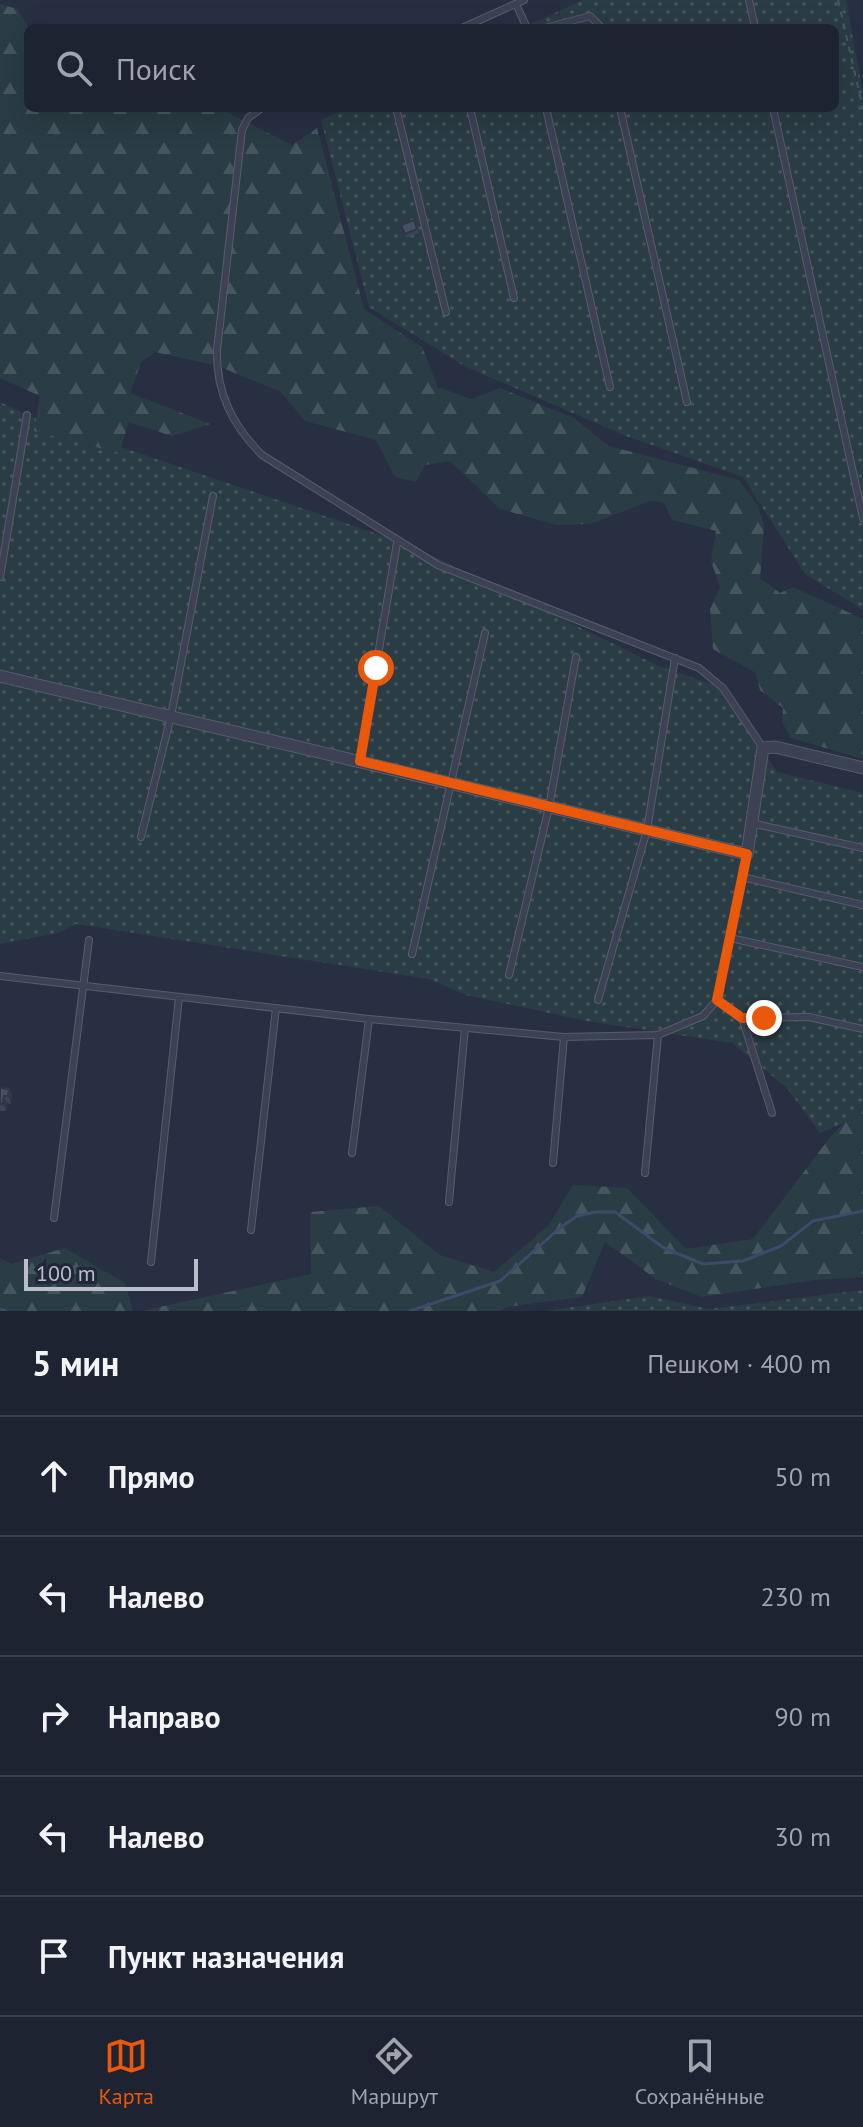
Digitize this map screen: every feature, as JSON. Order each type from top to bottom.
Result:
[{"type":"street","points":[[0,676],[747,854],[763,748],[775,747],[863,768]]},
{"type":"lane","points":[[471,24],[524,0]]},
{"type":"lane","points":[[749,0],[754,24]]},
{"type":"lane","points":[[516,4],[525,24]]},
{"type":"lane","points":[[560,24],[590,16],[598,24]]},
{"type":"lane","points":[[256,112],[248,118],[242,130],[217,350],[219,388],[233,420],[262,455],[397,543],[438,565],[699,668],[723,688],[763,748]]},
{"type":"lane","points":[[397,112],[446,312]]},
{"type":"lane","points":[[471,112],[514,298]]},
{"type":"lane","points":[[547,112],[610,387]]},
{"type":"lane","points":[[621,112],[687,402]]},
{"type":"lane","points":[[774,112],[863,518]]},
{"type":"lane","points":[[0,577],[27,415]]},
{"type":"lane","points":[[141,837],[171,716],[213,496]]},
{"type":"lane","points":[[360,761],[397,543]]},
{"type":"lane","points":[[412,954],[454,784],[485,633]]},
{"type":"lane","points":[[509,975],[549,807],[576,657]]},
{"type":"lane","points":[[598,1000],[647,830],[675,658]]},
{"type":"lane","points":[[751,823],[863,848]]},
{"type":"lane","points":[[0,976],[369,1019],[564,1037],[658,1035],[703,1016],[717,1000],[747,854]]},
{"type":"lane","points":[[742,877],[863,905]]},
{"type":"lane","points":[[730,938],[863,967]]},
{"type":"lane","points":[[54,1218],[89,940]]},
{"type":"lane","points":[[151,1262],[179,997]]},
{"type":"lane","points":[[717,1000],[742,1018],[809,1017],[863,1029]]},
{"type":"lane","points":[[251,1230],[276,1008]]},
{"type":"lane","points":[[742,1018],[772,1113]]},
{"type":"lane","points":[[352,1153],[369,1019]]},
{"type":"lane","points":[[449,1202],[465,1028]]},
{"type":"lane","points":[[645,1173],[658,1035]]},
{"type":"lane","points":[[553,1163],[564,1037]]},
{"type":"path","points":[[838,0],[863,109]]},
{"type":"green space","points":[[583,0],[846,0],[863,93],[863,610],[805,574],[743,477],[626,436],[466,367],[369,307],[321,120],[339,112],[839,112],[839,24],[531,24]]},
{"type":"green space","points":[[0,4],[17,9],[26,24],[24,24],[24,112],[227,112],[292,145],[317,128],[364,309],[422,347],[438,387],[471,399],[500,388],[574,418],[609,446],[739,480],[758,506],[764,525],[760,578],[780,593],[793,587],[863,619],[863,759],[791,738],[782,722],[783,708],[760,690],[756,673],[713,649],[710,609],[720,587],[711,561],[716,531],[672,520],[664,503],[650,501],[590,524],[557,525],[500,509],[450,461],[425,465],[416,482],[395,477],[376,440],[305,421],[281,392],[218,366],[155,352],[141,362],[130,393],[210,424],[172,436],[129,422],[119,453],[34,431],[40,396],[0,378]]},
{"type":"green space","points":[[0,402],[27,415],[410,545],[659,666],[723,688],[777,772],[863,793],[863,1115],[820,1133],[786,1087],[732,1043],[586,1021],[466,995],[429,979],[76,924],[58,933],[0,944]]},
{"type":"green space","points":[[863,1105],[863,1277],[814,1280],[702,1297],[656,1279],[605,1242],[582,1297],[507,1307],[500,1311],[141,1311],[311,1274],[310,1212],[379,1206],[440,1255],[494,1272],[548,1226],[573,1185],[627,1188],[686,1249],[753,1239],[831,1136]]},
{"type":"green space","points":[[65,1248],[125,1283],[133,1311],[0,1311],[0,1258],[11,1264]]},
{"type":"green space","points":[[863,1290],[863,1311],[545,1311],[649,1296],[709,1309]]},
{"type":"building","points":[[414,220],[417,229],[405,234],[401,225]]},
{"type":"building","points":[[0,1088],[9,1089],[3,1104],[0,1104]]},
{"type":"waterway","points":[[410,1311],[500,1281],[577,1216],[615,1212],[664,1248],[703,1264],[743,1261],[781,1246],[813,1221],[863,1211]]},
{"type":"waterway","points":[[0,1309],[6,1311]]},
{"type":"route","points":[[376,668],[360,761],[747,854],[717,1000],[742,1018],[764,1018]]}]
